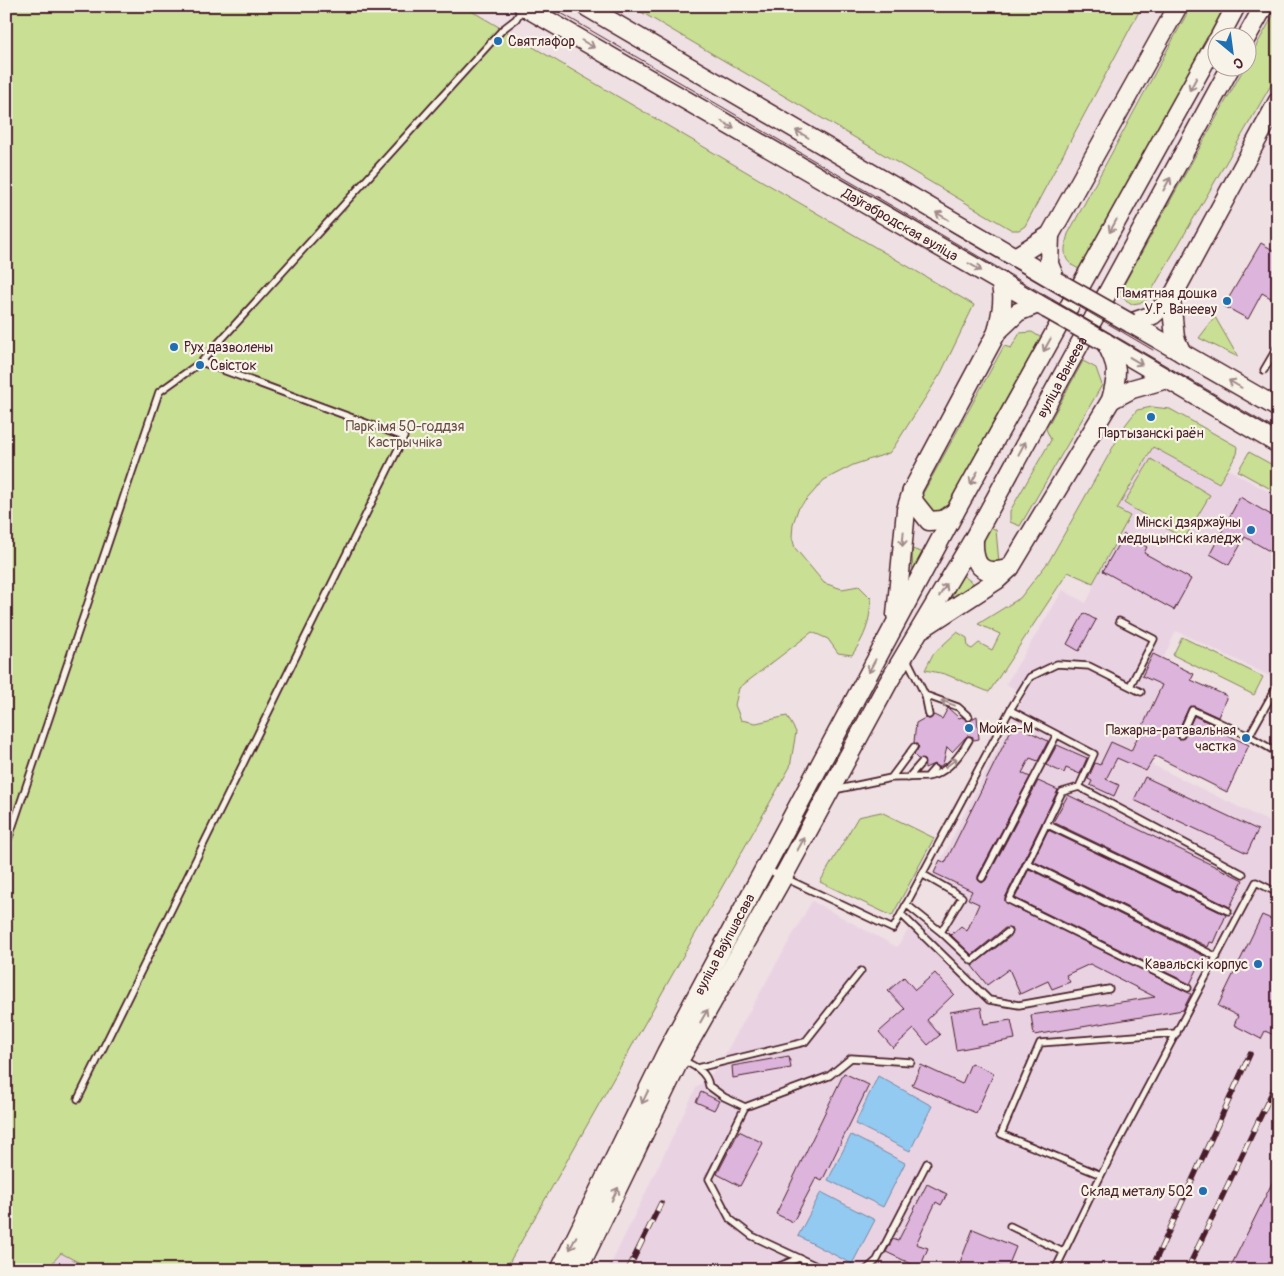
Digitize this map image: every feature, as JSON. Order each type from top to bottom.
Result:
[{"type":"main road","name":"Даўгабродская вуліца","points":[[524,6],[1278,444]]},
{"type":"main road","name":"Даўгабродская вуліца","points":[[585,6],[1015,258],[1278,408]]},
{"type":"main road","points":[[1056,280],[1049,264],[1050,235],[1178,6]]},
{"type":"main road","points":[[1224,28],[1236,6]]},
{"type":"main road","points":[[1252,28],[1264,6]]},
{"type":"main road","name":"вуліца Ванеева","points":[[896,623],[955,512],[1206,60]]},
{"type":"main road","name":"вуліца Ванеева","points":[[888,683],[974,538],[1225,78]]},
{"type":"main road","points":[[1130,323],[1153,315],[1171,299],[1278,101]]},
{"type":"main road","points":[[1015,258],[1050,235]]},
{"type":"main road","points":[[896,623],[906,510],[912,492],[997,332],[1003,307],[1003,293],[1000,281]]},
{"type":"main road","points":[[1171,299],[1176,338],[1182,353]]},
{"type":"main road","points":[[997,332],[1018,312],[1043,306]]},
{"type":"main road","points":[[918,632],[997,580],[1010,568],[1111,400],[1117,375],[1115,360],[1105,342]]},
{"type":"main road","points":[[1111,400],[1132,388],[1167,379]]},
{"type":"main road","points":[[912,492],[914,502],[929,521],[943,520],[955,512]]},
{"type":"main road","points":[[974,538],[974,558],[981,568],[987,571],[998,572],[1010,568]]},
{"type":"main road","name":"вуліца Ваўпшасава","points":[[578,1270],[673,1056],[764,868],[896,623]]},
{"type":"main road","name":"вуліца Ваўпшасава","points":[[560,1270],[673,1056],[783,877],[888,683]]},
{"type":"lane","points":[[6,846],[159,392],[201,362],[503,29],[516,19],[524,6]]},
{"type":"lane","points":[[1264,370],[1278,346]]},
{"type":"lane","points":[[78,1099],[404,437],[201,362]]},
{"type":"lane","points":[[1118,621],[1154,639],[1130,686]]},
{"type":"lane","points":[[905,655],[925,695],[929,715]]},
{"type":"lane","points":[[764,868],[893,929],[1010,710],[1030,677],[1057,664],[1089,666],[1141,692]]},
{"type":"lane","points":[[1249,736],[1278,684]]},
{"type":"lane","points":[[925,695],[958,707],[969,717]]},
{"type":"lane","points":[[1010,710],[1056,736],[1094,754],[1079,787]]},
{"type":"lane","points":[[1181,735],[1192,710],[1249,736],[1278,753]]},
{"type":"lane","points":[[982,878],[1056,736]]},
{"type":"lane","points":[[830,791],[891,778],[933,776],[956,760],[969,740]]},
{"type":"lane","points":[[891,778],[914,747]]},
{"type":"lane","points":[[908,778],[921,763]]},
{"type":"lane","points":[[927,777],[934,769]]},
{"type":"lane","points":[[1188,988],[1009,900],[1062,792],[1079,787],[1243,874]]},
{"type":"lane","points":[[1046,824],[1228,911]]},
{"type":"lane","points":[[1027,863],[1217,957]]},
{"type":"lane","points":[[922,874],[962,897],[941,932]]},
{"type":"lane","points":[[1055,1270],[1101,1175],[1256,882],[1278,893]]},
{"type":"lane","points":[[906,904],[941,932],[972,961],[1008,932]]},
{"type":"lane","points":[[901,914],[990,1000],[1019,1004],[1109,989]]},
{"type":"lane","points":[[697,1068],[805,1042],[861,971]]},
{"type":"lane","points":[[1101,1175],[1000,1134],[1040,1044],[1177,1033]]},
{"type":"lane","points":[[673,1056],[697,1068],[708,1078],[709,1086],[724,1097],[745,1107]]},
{"type":"lane","points":[[825,1270],[752,1236],[730,1218],[709,1179],[745,1107],[829,1076],[851,1058],[911,1062]]},
{"type":"lane","points":[[866,1270],[877,1260],[927,1163]]},
{"type":"lane","points":[[1010,1226],[1063,1252]]},
{"type":"lane","points":[[770,1270],[799,1258]]},
{"type":"shaded area","points":[[1153,447],[1219,483],[1228,469],[1278,497],[1278,675],[1276,679],[1176,631],[1163,659],[1194,674],[1151,764],[1278,826],[1278,1270],[608,1270],[696,1088],[716,1070],[812,901],[897,947],[915,919],[941,941],[966,895],[933,876],[1025,695],[1006,684],[1063,590],[1086,603],[1092,591],[1093,583],[1130,517],[1117,509]]},
{"type":"shaded area","points":[[60,1253],[93,1270],[46,1270]]},
{"type":"green space","name":"Парк імя 50-годдзя Кастрычніка","points":[[6,6],[463,6],[974,305],[941,373],[889,453],[853,465],[824,480],[798,509],[793,524],[792,537],[795,548],[824,583],[842,589],[859,586],[871,598],[870,614],[864,635],[852,655],[838,653],[828,639],[812,632],[739,688],[735,705],[741,720],[756,723],[787,716],[796,732],[790,767],[505,1270],[93,1270],[61,1253],[46,1270],[6,1270]]},
{"type":"green space","points":[[631,6],[1142,6],[1025,226],[1019,230],[1012,230]]},
{"type":"green space","points":[[1191,6],[1225,6],[1213,28],[1206,28],[1206,41],[1082,270],[1067,260],[1065,246],[1068,234]]},
{"type":"green space","points":[[1278,7],[1278,73],[1145,302],[1132,304],[1118,295],[1238,78],[1256,78],[1256,46]]},
{"type":"green space","points":[[1215,317],[1238,357],[1199,338]]},
{"type":"green space","points":[[1032,332],[1043,339],[947,510],[935,515],[921,497],[1004,346],[1011,348],[1020,333]]},
{"type":"green space","points":[[1083,361],[1096,368],[1102,385],[1020,526],[1010,522],[1010,511],[1051,440],[1046,429]]},
{"type":"green space","points":[[1152,407],[1170,409],[1238,447],[1237,454],[1219,483],[1153,447],[1117,509],[1130,516],[1093,583],[1068,572],[989,692],[945,674],[925,670],[933,654],[957,632],[967,638],[968,647],[972,649],[979,643],[992,650],[1000,634],[978,624],[1020,598],[1049,561],[1126,424],[1137,410]]},
{"type":"green space","points":[[1249,452],[1278,468],[1278,493],[1238,471]]},
{"type":"green space","points":[[1151,459],[1210,495],[1184,539],[1124,503]]},
{"type":"green space","points":[[989,526],[996,530],[999,563],[987,563],[979,545]]},
{"type":"green space","points":[[912,549],[927,554],[913,579]]},
{"type":"green space","points":[[961,574],[977,586],[950,601]]},
{"type":"green space","points":[[1182,637],[1263,677],[1254,695],[1173,655]]},
{"type":"green space","points":[[881,812],[934,838],[892,916],[820,882],[858,817]]},
{"type":"water","points":[[878,1076],[932,1106],[910,1151],[855,1124]]},
{"type":"water","points":[[851,1135],[905,1163],[883,1207],[828,1180]]},
{"type":"water","points":[[821,1192],[875,1220],[852,1264],[798,1236]]},
{"type":"building","points":[[1261,243],[1278,253],[1278,268],[1273,276],[1278,279],[1278,302],[1262,293],[1248,319],[1224,306]]},
{"type":"building","name":"Мінскі дзяржаўны медыцынскі каледж","points":[[1240,497],[1278,519],[1278,556],[1245,537],[1229,565],[1210,554]]},
{"type":"building","points":[[1124,534],[1147,547],[1144,553],[1191,579],[1174,610],[1103,571]]},
{"type":"building","points":[[1084,613],[1096,620],[1079,651],[1067,644]]},
{"type":"building","points":[[1153,654],[1194,674],[1191,680],[1227,696],[1218,717],[1194,706],[1189,707],[1176,735],[1179,739],[1184,738],[1194,716],[1214,725],[1213,728],[1249,745],[1227,792],[1155,756],[1146,771],[1117,758],[1106,779],[1119,785],[1114,796],[1090,785],[1092,781],[1088,779],[1095,763],[1100,765],[1111,742],[1131,751],[1162,685],[1142,676]]},
{"type":"building","points":[[948,708],[959,718],[962,717],[968,721],[977,716],[979,739],[974,740],[971,736],[967,736],[952,752],[947,747],[943,764],[938,768],[934,764],[925,768],[924,760],[918,759],[914,755],[919,747],[914,742],[916,723],[925,718],[930,719],[934,715],[942,719]]},
{"type":"building","points":[[1014,724],[1048,741],[1038,761],[1030,758],[1022,773],[1030,777],[978,876],[978,880],[982,883],[986,880],[1038,781],[1058,790],[1005,898],[1005,902],[1191,994],[1183,1010],[1034,1035],[1031,1015],[1155,997],[1090,964],[1066,975],[1070,982],[1052,989],[1048,981],[1020,994],[1009,969],[987,985],[972,966],[1011,936],[1012,929],[1005,928],[972,955],[951,935],[961,926],[967,931],[979,904],[968,899],[972,891],[934,873],[940,860],[945,863]]},
{"type":"building","points":[[1057,745],[1087,758],[1080,774],[1066,768],[1064,773],[1046,765]]},
{"type":"building","points":[[1145,777],[1258,830],[1247,853],[1134,800]]},
{"type":"building","points":[[1068,795],[1243,880],[1230,907],[1053,822]]},
{"type":"building","points":[[1048,830],[1226,915],[1214,943],[1210,942],[1208,947],[1033,861]]},
{"type":"building","points":[[1029,869],[1204,956],[1190,984],[1015,898]]},
{"type":"building","name":"Кавальскі корпус","points":[[1262,915],[1278,922],[1278,1037],[1265,1031],[1261,1039],[1234,1025],[1238,1016],[1218,1006]]},
{"type":"building","points":[[935,973],[954,994],[927,1020],[940,1035],[928,1045],[914,1029],[893,1048],[879,1032],[905,1009],[888,991],[904,977],[915,990]]},
{"type":"building","points":[[981,1007],[984,1024],[1011,1020],[1015,1039],[956,1050],[950,1012]]},
{"type":"building","points":[[789,1056],[791,1068],[733,1078],[732,1066]]},
{"type":"building","points":[[971,1063],[994,1073],[976,1113],[912,1085],[921,1065],[962,1084]]},
{"type":"building","points":[[844,1073],[869,1085],[822,1181],[816,1178],[793,1222],[776,1214]]},
{"type":"building","points":[[701,1092],[719,1101],[714,1110],[696,1102]]},
{"type":"building","points":[[739,1131],[763,1143],[740,1186],[717,1174]]},
{"type":"building","points":[[1278,1171],[1278,1270],[1229,1270]]},
{"type":"building","points":[[927,1184],[947,1194],[941,1205],[936,1202],[916,1244],[928,1248],[920,1268],[886,1252],[893,1239],[898,1241]]},
{"type":"building","points":[[973,1229],[1016,1247],[1007,1269],[998,1266],[996,1270],[957,1270]]},
{"type":"tram line","points":[[549,6],[1278,431]]},
{"type":"tram line","points":[[935,222],[1153,350]]},
{"type":"railway","points":[[1151,1270],[1250,1054]]},
{"type":"railway","points":[[1187,1270],[1278,1080]]},
{"type":"railway","points":[[628,1270],[661,1203]]},
{"type":"place","name":"Святлафор","points":[[498,41]]},
{"type":"place","name":"Памятная дошка У.Р. Ванееву","points":[[1227,301]]},
{"type":"place","name":"Рух дазволены","points":[[174,347]]},
{"type":"place","name":"Свісток","points":[[200,365]]},
{"type":"place","name":"Партызанскі раён","points":[[1151,417]]},
{"type":"place","name":"Мінскі дзяржаўны медыцынскі каледж","points":[[1251,530]]},
{"type":"place","name":"Мойка-М","points":[[969,728]]},
{"type":"place","name":"Пажарна-ратавальная частка","points":[[1246,738]]},
{"type":"place","name":"Кавальскі корпус","points":[[1258,964]]},
{"type":"place","name":"Склад металу 502","points":[[1203,1191]]}]
